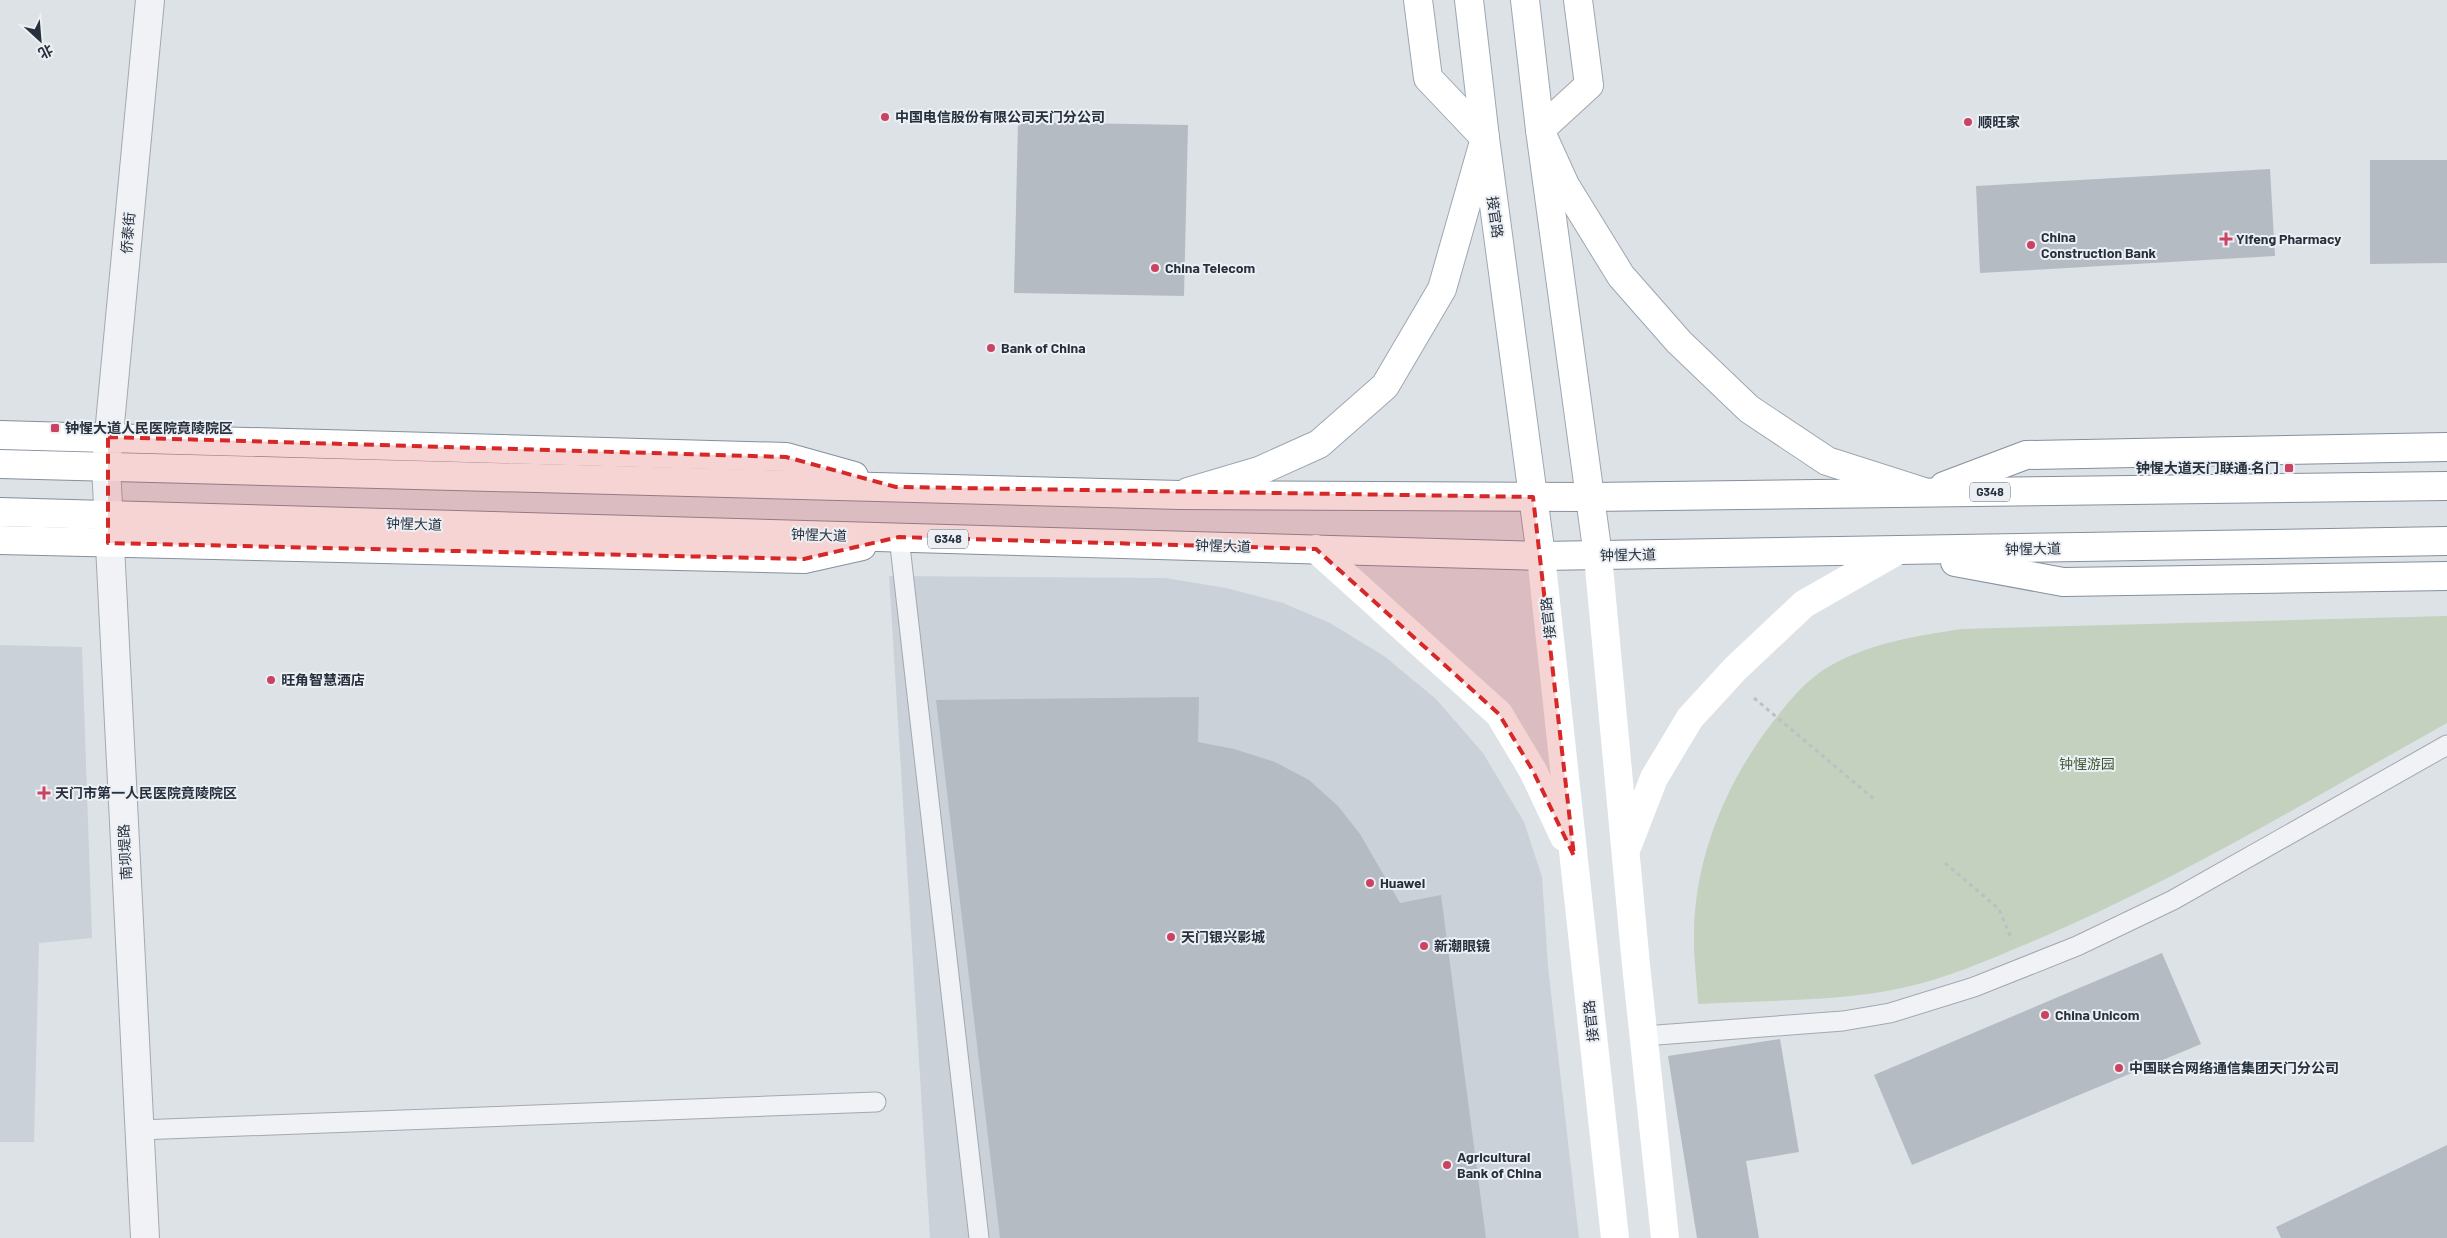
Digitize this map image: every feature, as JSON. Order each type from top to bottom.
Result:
[{"type":"main road","points":[[1180,494],[1259,471],[1319,444],[1385,386],[1442,289],[1485,138],[1428,78],[1418,0]]},
{"type":"main road","name":"接官路","points":[[1469,0],[1485,138],[1541,556],[1615,1238]]},
{"type":"main road","points":[[1525,0],[1540,130],[1598,556],[1665,1238]]},
{"type":"main road","points":[[1540,130],[1589,86],[1578,0]]},
{"type":"main road","points":[[1540,130],[1565,185],[1621,276],[1679,342],[1749,409],[1827,461],[1927,492],[2026,455],[2447,447]]},
{"type":"main road","points":[[0,435],[786,457],[896,487]]},
{"type":"main road","name":"G348","points":[[0,464],[1180,494],[1591,497],[2447,486]]},
{"type":"main road","name":"钟惺大道","points":[[0,512],[1541,556],[2447,541]]},
{"type":"main road","points":[[0,540],[804,559],[898,537]]},
{"type":"main road","points":[[1316,549],[1498,714],[1533,771],[1574,856]]},
{"type":"main road","points":[[1626,851],[1654,778],[1690,718],[1728,677],[1804,604],[1897,551],[2063,582],[2447,576]]},
{"type":"street","name":"侨泰街","points":[[106,466],[150,0]]},
{"type":"street","name":"南坝堤路","points":[[106,466],[108,543],[145,1238]]},
{"type":"lane","points":[[898,537],[979,1238]]},
{"type":"lane","points":[[1644,1036],[1843,1021],[1890,1014],[1974,987],[2077,946],[2173,900],[2447,746]]},
{"type":"lane","points":[[140,1130],[876,1102]]},
{"type":"path","points":[[1728,677],[1874,799]]},
{"type":"path","points":[[1945,864],[1999,909],[2024,967]]},
{"type":"highlighted area","points":[[108,437],[786,457],[896,487],[1533,497],[1574,856],[1533,771],[1499,714],[1316,549],[899,537],[804,559],[108,543]]},
{"type":"shaded area","points":[[889,576],[1165,578],[1226,588],[1283,603],[1330,623],[1384,656],[1436,699],[1483,753],[1524,822],[1542,877],[1548,967],[1579,1238],[930,1238]]},
{"type":"shaded area","name":"天门市第一人民医院竟陵院区","points":[[0,645],[82,647],[92,938],[39,943],[34,1142],[0,1142]]},
{"type":"green space","name":"钟惺游园","points":[[2447,616],[2447,723],[2298,807],[2146,889],[2043,937],[1971,967],[1916,985],[1848,996],[1698,1004],[1694,948],[1695,910],[1699,881],[1715,825],[1726,798],[1740,772],[1772,723],[1804,685],[1828,667],[1876,646],[1962,629]]},
{"type":"building","points":[[1018,122],[1188,125],[1184,296],[1014,293]]},
{"type":"building","points":[[2370,160],[2447,160],[2447,263],[2370,264]]},
{"type":"building","points":[[2270,169],[2275,256],[1980,273],[1976,186]]},
{"type":"building","points":[[1199,697],[1198,742],[1234,749],[1275,762],[1309,780],[1338,806],[1360,834],[1400,903],[1441,895],[1486,1238],[1000,1238],[936,700]]},
{"type":"building","points":[[2162,953],[2201,1044],[1912,1165],[1874,1075]]},
{"type":"building","points":[[1780,1039],[1799,1152],[1746,1161],[1759,1238],[1697,1238],[1668,1056]]},
{"type":"building","points":[[2447,1145],[2447,1238],[2281,1238],[2276,1227]]},
{"type":"place","name":"中国电信股份有限公司天门分公司","points":[[885,117]]},
{"type":"place","name":"顺旺家","points":[[1968,122]]},
{"type":"place","name":"Yifeng Pharmacy","points":[[2226,239]]},
{"type":"place","name":"China Construction Bank","points":[[2031,245]]},
{"type":"place","name":"China Telecom","points":[[1155,268]]},
{"type":"place","name":"Bank of China","points":[[991,348]]},
{"type":"place","name":"钟惺大道人民医院竟陵院区","points":[[55,428]]},
{"type":"place","name":"钟惺大道天门联通·名门","points":[[2289,468]]},
{"type":"place","name":"旺角智慧酒店","points":[[271,680]]},
{"type":"place","name":"天门市第一人民医院竟陵院区","points":[[44,793]]},
{"type":"place","name":"Huawei","points":[[1370,883]]},
{"type":"place","name":"天门银兴影城","points":[[1171,937]]},
{"type":"place","name":"新潮眼镜","points":[[1424,946]]},
{"type":"place","name":"China Unicom","points":[[2045,1015]]},
{"type":"place","name":"中国联合网络通信集团天门分公司","points":[[2119,1068]]},
{"type":"place","name":"Agricultural Bank of China","points":[[1447,1165]]}]
